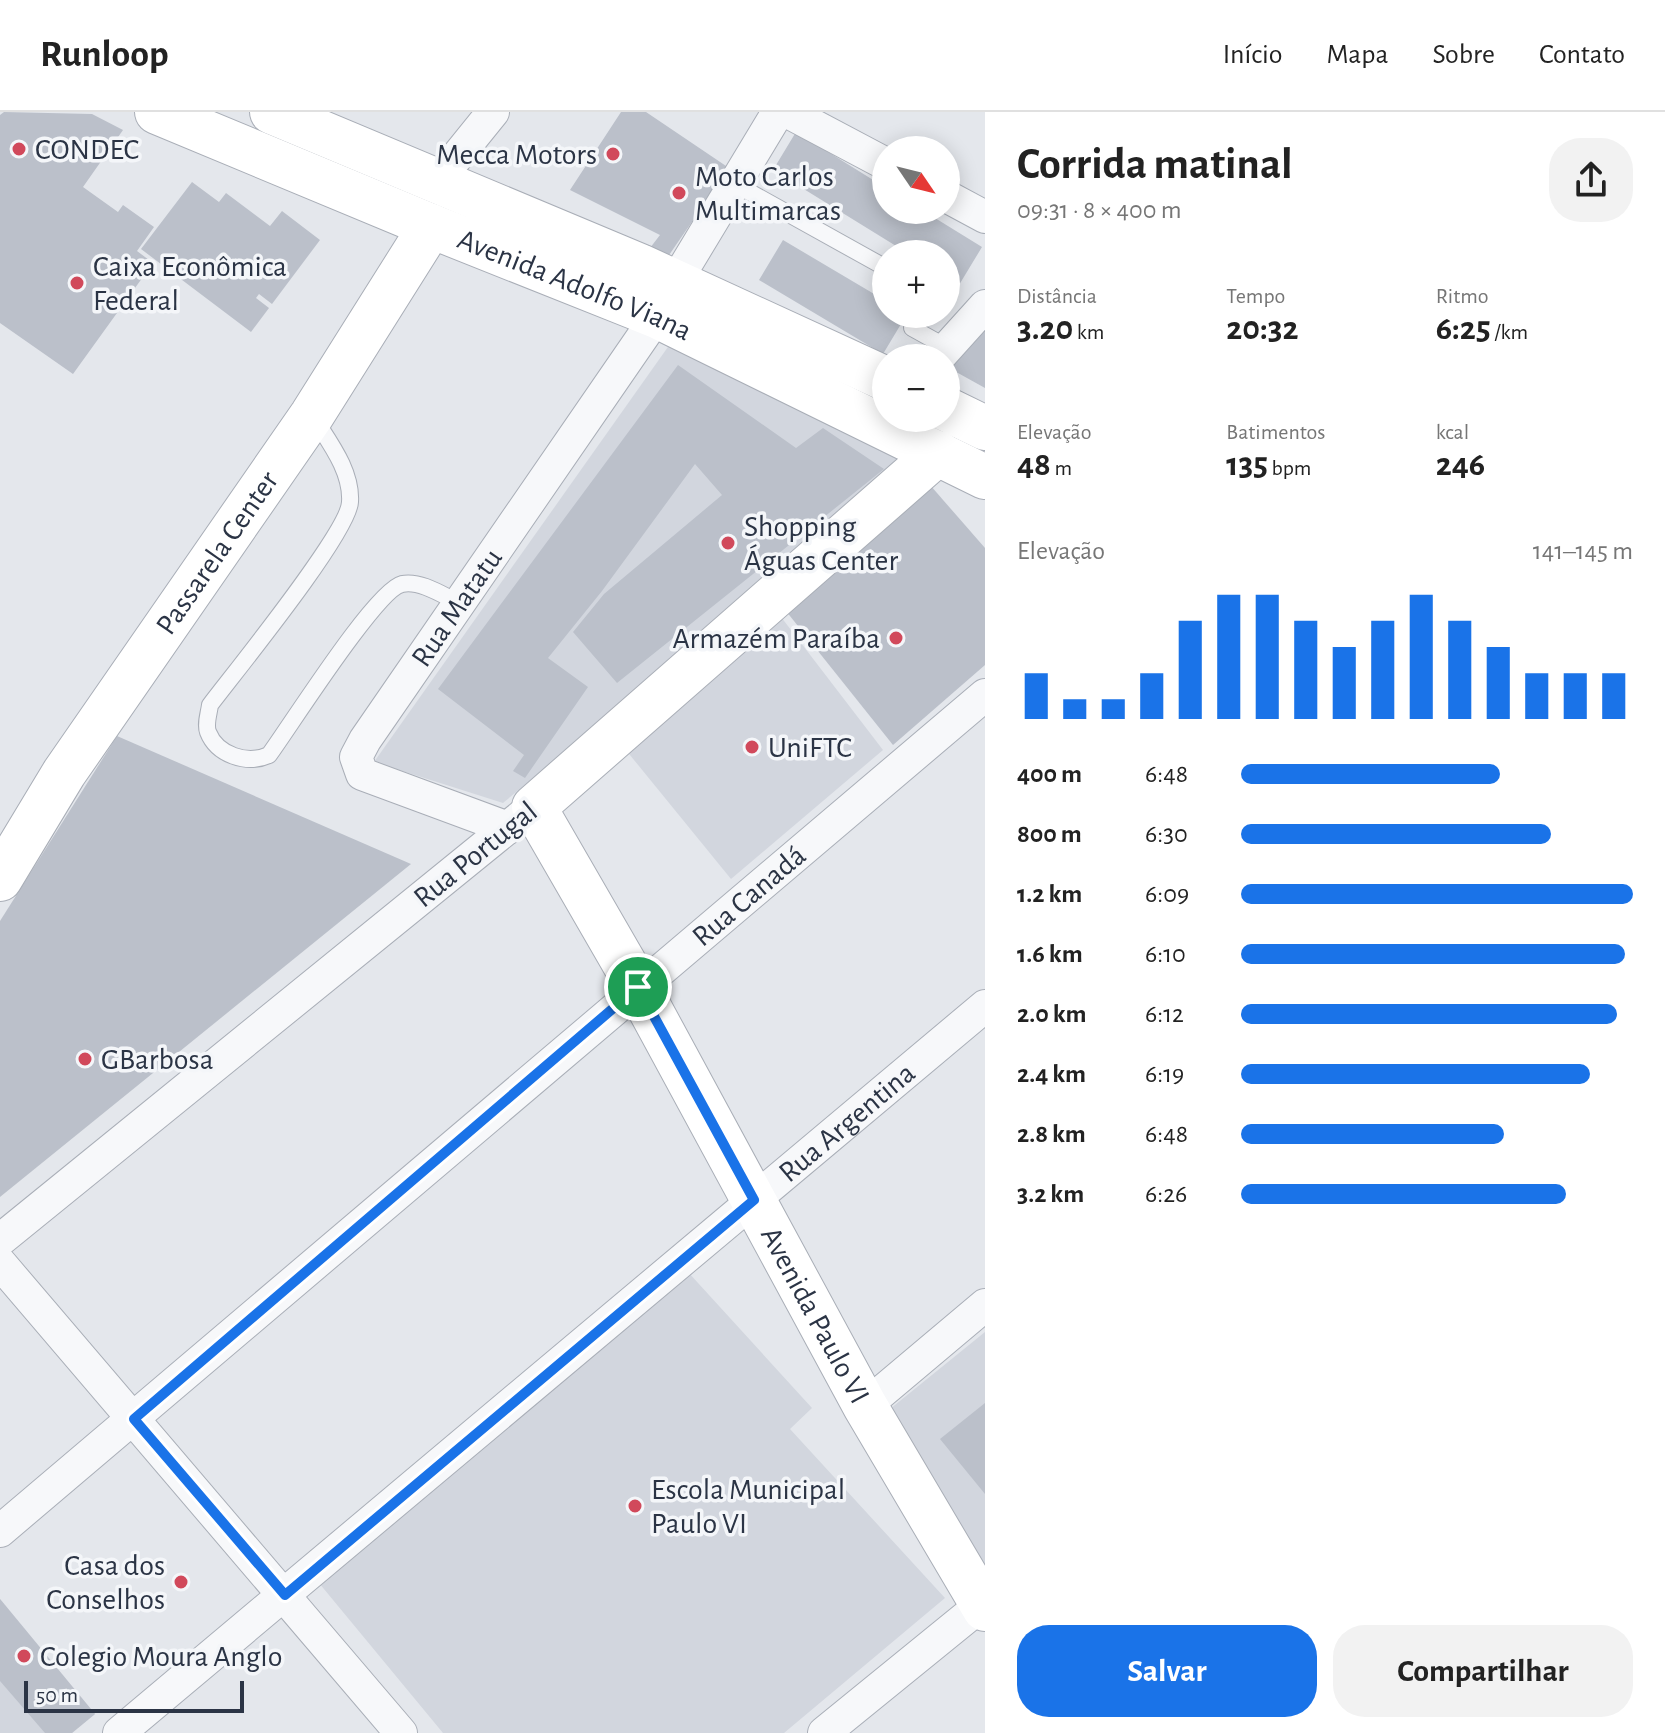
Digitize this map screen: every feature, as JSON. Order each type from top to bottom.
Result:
[{"type":"street","name":"Avenida Adolfo Viana","points":[[157,112],[431,226],[667,299],[872,374]]},
{"type":"street","name":"Avenida Adolfo Viana","points":[[272,112],[438,180],[667,299],[985,477]]},
{"type":"street","points":[[438,180],[493,112]]},
{"type":"street","name":"Rua Matatu","points":[[521,817],[362,774],[356,757],[667,299],[778,112]]},
{"type":"street","points":[[788,112],[872,157]]},
{"type":"street","points":[[960,204],[985,217]]},
{"type":"street","name":"Passarela Center","points":[[0,879],[64,773],[312,415],[431,226]]},
{"type":"street","points":[[951,344],[985,306]]},
{"type":"street","points":[[960,416],[985,428]]},
{"type":"street","name":"Rua Portugal","points":[[0,1240],[521,817],[938,453]]},
{"type":"street","name":"Rua Canadá","points":[[0,1531],[985,695]]},
{"type":"street","name":"Avenida Paulo VI","points":[[521,817],[638,987],[865,1406],[984,1605]]},
{"type":"street","name":"Rua Argentina","points":[[119,1733],[985,1006]]},
{"type":"street","points":[[0,1263],[401,1733]]},
{"type":"street","points":[[865,1406],[985,1305]]},
{"type":"street","points":[[824,1733],[984,1605]]},
{"type":"lane","points":[[735,184],[872,260]]},
{"type":"lane","points":[[912,328],[932,344]]},
{"type":"lane","points":[[312,415],[344,470],[350,488],[350,505],[343,523],[314,566],[210,705],[208,733],[217,744],[243,760],[258,760],[269,755],[368,613],[388,592],[403,584],[424,587],[461,604]]},
{"type":"shaded area","name":"Shopping Águas Center","points":[[675,337],[914,459],[503,803],[374,762]]},
{"type":"shaded area","name":"UniFTC","points":[[778,613],[883,750],[731,879],[621,744]]},
{"type":"shaded area","name":"Escola Municipal Paulo VI","points":[[688,1272],[812,1408],[790,1429],[945,1598],[784,1733],[443,1733],[319,1583]]},
{"type":"shaded area","points":[[985,1332],[985,1565],[983,1567],[890,1409]]},
{"type":"shaded area","name":"Colegio Moura Anglo","points":[[0,1599],[95,1714],[72,1733],[0,1733]]},
{"type":"building","points":[[4,112],[92,114],[123,130],[83,187],[118,212],[123,205],[154,227],[137,251],[153,263],[73,374],[0,323],[0,115]]},
{"type":"building","points":[[621,112],[646,112],[729,168],[667,258],[650,248],[660,235],[570,190]]},
{"type":"building","points":[[796,132],[872,179],[872,224],[945,224],[982,247],[960,283],[960,240],[886,240],[773,170]]},
{"type":"building","points":[[192,182],[219,202],[226,193],[270,226],[282,211],[320,240],[272,304],[259,294],[256,298],[269,308],[251,332],[141,249]]},
{"type":"building","points":[[783,240],[872,293],[872,328],[899,328],[889,344],[872,344],[872,347],[759,280]]},
{"type":"building","points":[[981,330],[985,332],[985,388],[960,374],[960,355]]},
{"type":"building","name":"Shopping Águas Center","points":[[678,365],[796,448],[823,428],[884,469],[617,683],[573,632],[604,594],[722,495],[695,464],[602,591],[548,658],[588,687],[525,778],[513,771],[524,755],[438,689]]},
{"type":"building","name":"Armazém Paraíba","points":[[930,485],[985,548],[985,665],[893,745],[786,611]]},
{"type":"building","name":"GBarbosa","points":[[117,736],[411,864],[0,1197],[0,921]]},
{"type":"building","points":[[985,1403],[985,1494],[940,1439]]},
{"type":"building","name":"Colegio Moura Anglo","points":[[0,1599],[95,1714],[72,1733],[45,1733],[0,1681]]},
{"type":"place","name":"CONDEC","points":[[19,149]]},
{"type":"place","name":"Mecca Motors","points":[[613,154]]},
{"type":"place","name":"Moto Carlos Multimarcas","points":[[679,193]]},
{"type":"place","name":"Caixa Econômica Federal","points":[[77,283]]},
{"type":"place","name":"Shopping Águas Center","points":[[728,543]]},
{"type":"place","name":"Armazém Paraíba","points":[[896,638]]},
{"type":"place","name":"UniFTC","points":[[752,747]]},
{"type":"place","name":"GBarbosa","points":[[85,1059]]},
{"type":"place","name":"Escola Municipal Paulo VI","points":[[635,1506]]},
{"type":"place","name":"Casa dos Conselhos","points":[[181,1582]]},
{"type":"place","name":"Colegio Moura Anglo","points":[[24,1656]]},
{"type":"route","points":[[638,987],[754,1200],[285,1595],[134,1419],[638,987]]}]
